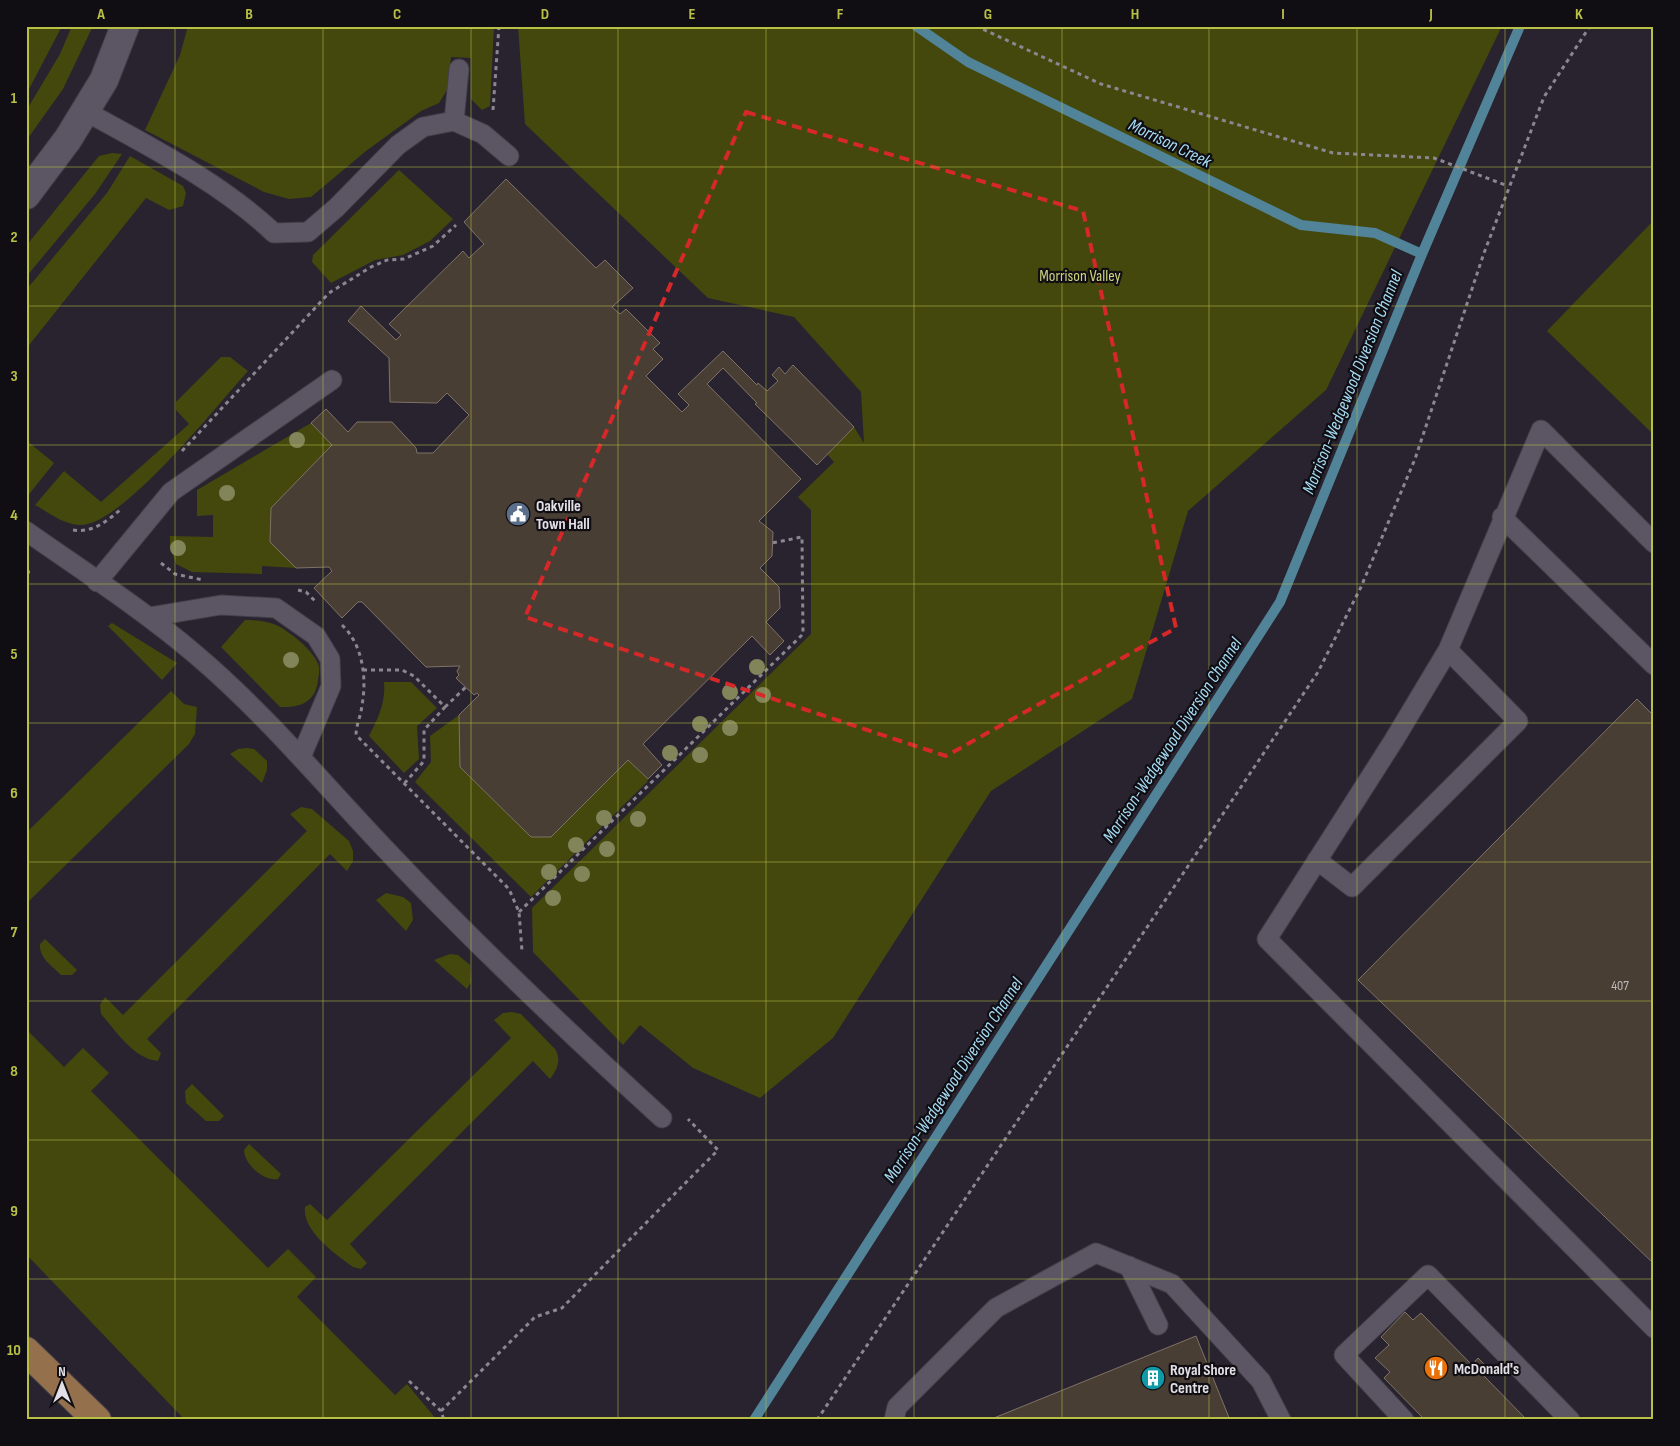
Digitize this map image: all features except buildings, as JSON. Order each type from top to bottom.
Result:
[{"type":"main road","points":[[26,1350],[96,1420]]},
{"type":"street","points":[[26,195],[68,139],[104,80],[125,26]]},
{"type":"lane","points":[[454,122],[460,69]]},
{"type":"lane","points":[[85,112],[136,139],[248,208],[274,233],[308,232],[336,208],[398,145],[423,127],[454,122],[483,134],[509,156]]},
{"type":"lane","points":[[97,582],[171,492],[332,380]]},
{"type":"lane","points":[[1654,543],[1541,430],[1502,517],[1448,650],[1267,939],[1654,1328]]},
{"type":"lane","points":[[1502,517],[1654,665]]},
{"type":"lane","points":[[26,531],[97,582],[149,616],[197,656],[300,757],[390,855],[511,977],[662,1118]]},
{"type":"lane","points":[[149,616],[221,605],[276,608],[316,636],[330,659],[331,686],[300,757]]},
{"type":"lane","points":[[1317,860],[1352,886],[1518,721],[1448,650]]},
{"type":"lane","points":[[894,1420],[897,1407],[996,1308],[1096,1253],[1172,1284],[1261,1380],[1281,1420]]},
{"type":"lane","points":[[1129,1266],[1158,1324]]},
{"type":"lane","points":[[1404,1420],[1344,1355],[1428,1275],[1570,1420]]},
{"type":"path","points":[[483,134],[493,114],[500,26]]},
{"type":"path","points":[[976,26],[1101,84],[1333,153],[1434,158],[1508,186]]},
{"type":"path","points":[[817,1420],[1318,672],[1361,587],[1415,459],[1508,186],[1544,97],[1590,26]]},
{"type":"path","points":[[180,454],[329,293],[371,267],[387,260],[404,259],[432,246],[456,225]]},
{"type":"path","points":[[71,530],[82,532],[96,527],[126,506]]},
{"type":"path","points":[[519,912],[803,634],[802,537],[772,543]]},
{"type":"path","points":[[26,572],[34,572]]},
{"type":"path","points":[[362,670],[402,670],[414,676],[445,707]]},
{"type":"path","points":[[403,784],[424,761],[424,730],[466,687]]},
{"type":"path","points":[[410,1381],[441,1411],[444,1420]]},
{"type":"highlighted area","points":[[746,112],[1083,211],[1176,628],[946,756],[525,617]]},
{"type":"green space","points":[[26,26],[62,26],[26,95]]},
{"type":"green space","points":[[72,26],[93,26],[63,89],[26,141],[26,111],[60,54]]},
{"type":"green space","points":[[188,26],[494,26],[490,106],[482,110],[471,99],[471,58],[451,57],[447,90],[439,103],[421,111],[366,151],[311,197],[289,199],[264,192],[145,130],[180,55]]},
{"type":"green space","name":"Morrison Valley","points":[[518,26],[1502,26],[1326,390],[1188,511],[1132,699],[991,791],[833,1038],[760,1098],[693,1068],[640,1025],[623,1045],[533,952],[532,908],[811,634],[811,510],[798,497],[834,462],[827,454],[854,427],[864,443],[861,392],[794,317],[708,298],[525,124]]},
{"type":"green space","points":[[112,153],[122,154],[95,194],[26,277],[26,246],[99,156]]},
{"type":"green space","points":[[130,156],[183,186],[186,193],[183,206],[169,210],[146,198],[26,349],[26,290],[107,193]]},
{"type":"green space","points":[[399,170],[453,219],[430,241],[403,255],[375,260],[331,283],[312,262],[313,255]]},
{"type":"green space","points":[[1654,220],[1654,435],[1547,331]]},
{"type":"green space","points":[[221,357],[230,357],[248,371],[168,461],[120,506],[98,520],[80,525],[62,521],[35,505],[64,471],[101,502],[189,424],[176,410],[176,402]]},
{"type":"green space","points":[[311,423],[332,445],[270,542],[296,568],[262,566],[262,574],[192,572],[176,564],[170,546],[170,536],[213,537],[213,515],[197,516],[197,490]]},
{"type":"green space","points":[[26,440],[54,463],[26,498]]},
{"type":"green space","points":[[245,620],[276,625],[294,636],[316,659],[319,666],[317,688],[306,702],[300,705],[280,707],[221,647]]},
{"type":"green space","points":[[112,623],[177,663],[162,680],[108,626]]},
{"type":"green space","points":[[384,682],[411,682],[437,708],[417,726],[419,759],[404,773],[369,736],[383,703]]},
{"type":"green space","points":[[171,691],[184,704],[197,707],[195,734],[189,744],[26,904],[26,833]]},
{"type":"green space","points":[[459,715],[460,767],[531,837],[551,837],[628,760],[648,779],[647,782],[531,897],[415,782],[431,762],[430,736]]},
{"type":"green space","points":[[238,749],[254,749],[267,761],[267,770],[262,783],[230,754]]},
{"type":"green space","points":[[301,807],[312,809],[349,841],[353,851],[353,861],[347,871],[330,854],[147,1039],[161,1053],[158,1061],[149,1059],[133,1050],[101,1014],[100,1005],[105,997],[123,1015],[307,831],[290,814]]},
{"type":"green space","points":[[386,893],[403,897],[411,903],[413,920],[406,931],[376,900]]},
{"type":"green space","points":[[45,939],[77,970],[72,975],[61,975],[41,953],[40,944]]},
{"type":"green space","points":[[450,954],[458,955],[470,965],[471,982],[467,989],[434,960]]},
{"type":"green space","points":[[503,1013],[521,1014],[555,1049],[558,1065],[555,1072],[550,1079],[533,1061],[350,1244],[367,1263],[361,1269],[353,1267],[329,1249],[314,1233],[305,1216],[305,1207],[310,1204],[327,1220],[511,1038],[494,1020]]},
{"type":"green space","points":[[26,1029],[64,1067],[83,1048],[109,1073],[91,1091],[268,1268],[288,1249],[316,1277],[297,1297],[395,1395],[407,1384],[437,1420],[185,1420],[26,1254]]},
{"type":"green space","points":[[192,1084],[224,1116],[219,1121],[206,1121],[186,1103],[185,1091]]},
{"type":"green space","points":[[249,1144],[281,1174],[278,1179],[267,1178],[251,1166],[247,1161],[244,1150]]},
{"type":"waterway","name":"Morrison Creek","points":[[916,26],[968,62],[1301,225],[1375,233],[1422,254]]},
{"type":"waterway","name":"Morrison-Wedgewood Diversion Channel","points":[[754,1420],[1280,602],[1422,254],[1520,26]]},
{"type":"place","name":"Oakville Town Hall","points":[[518,514]]},
{"type":"place","name":"McDonald's","points":[[1436,1368]]},
{"type":"place","name":"Royal Shore Centre","points":[[1153,1378]]}]
